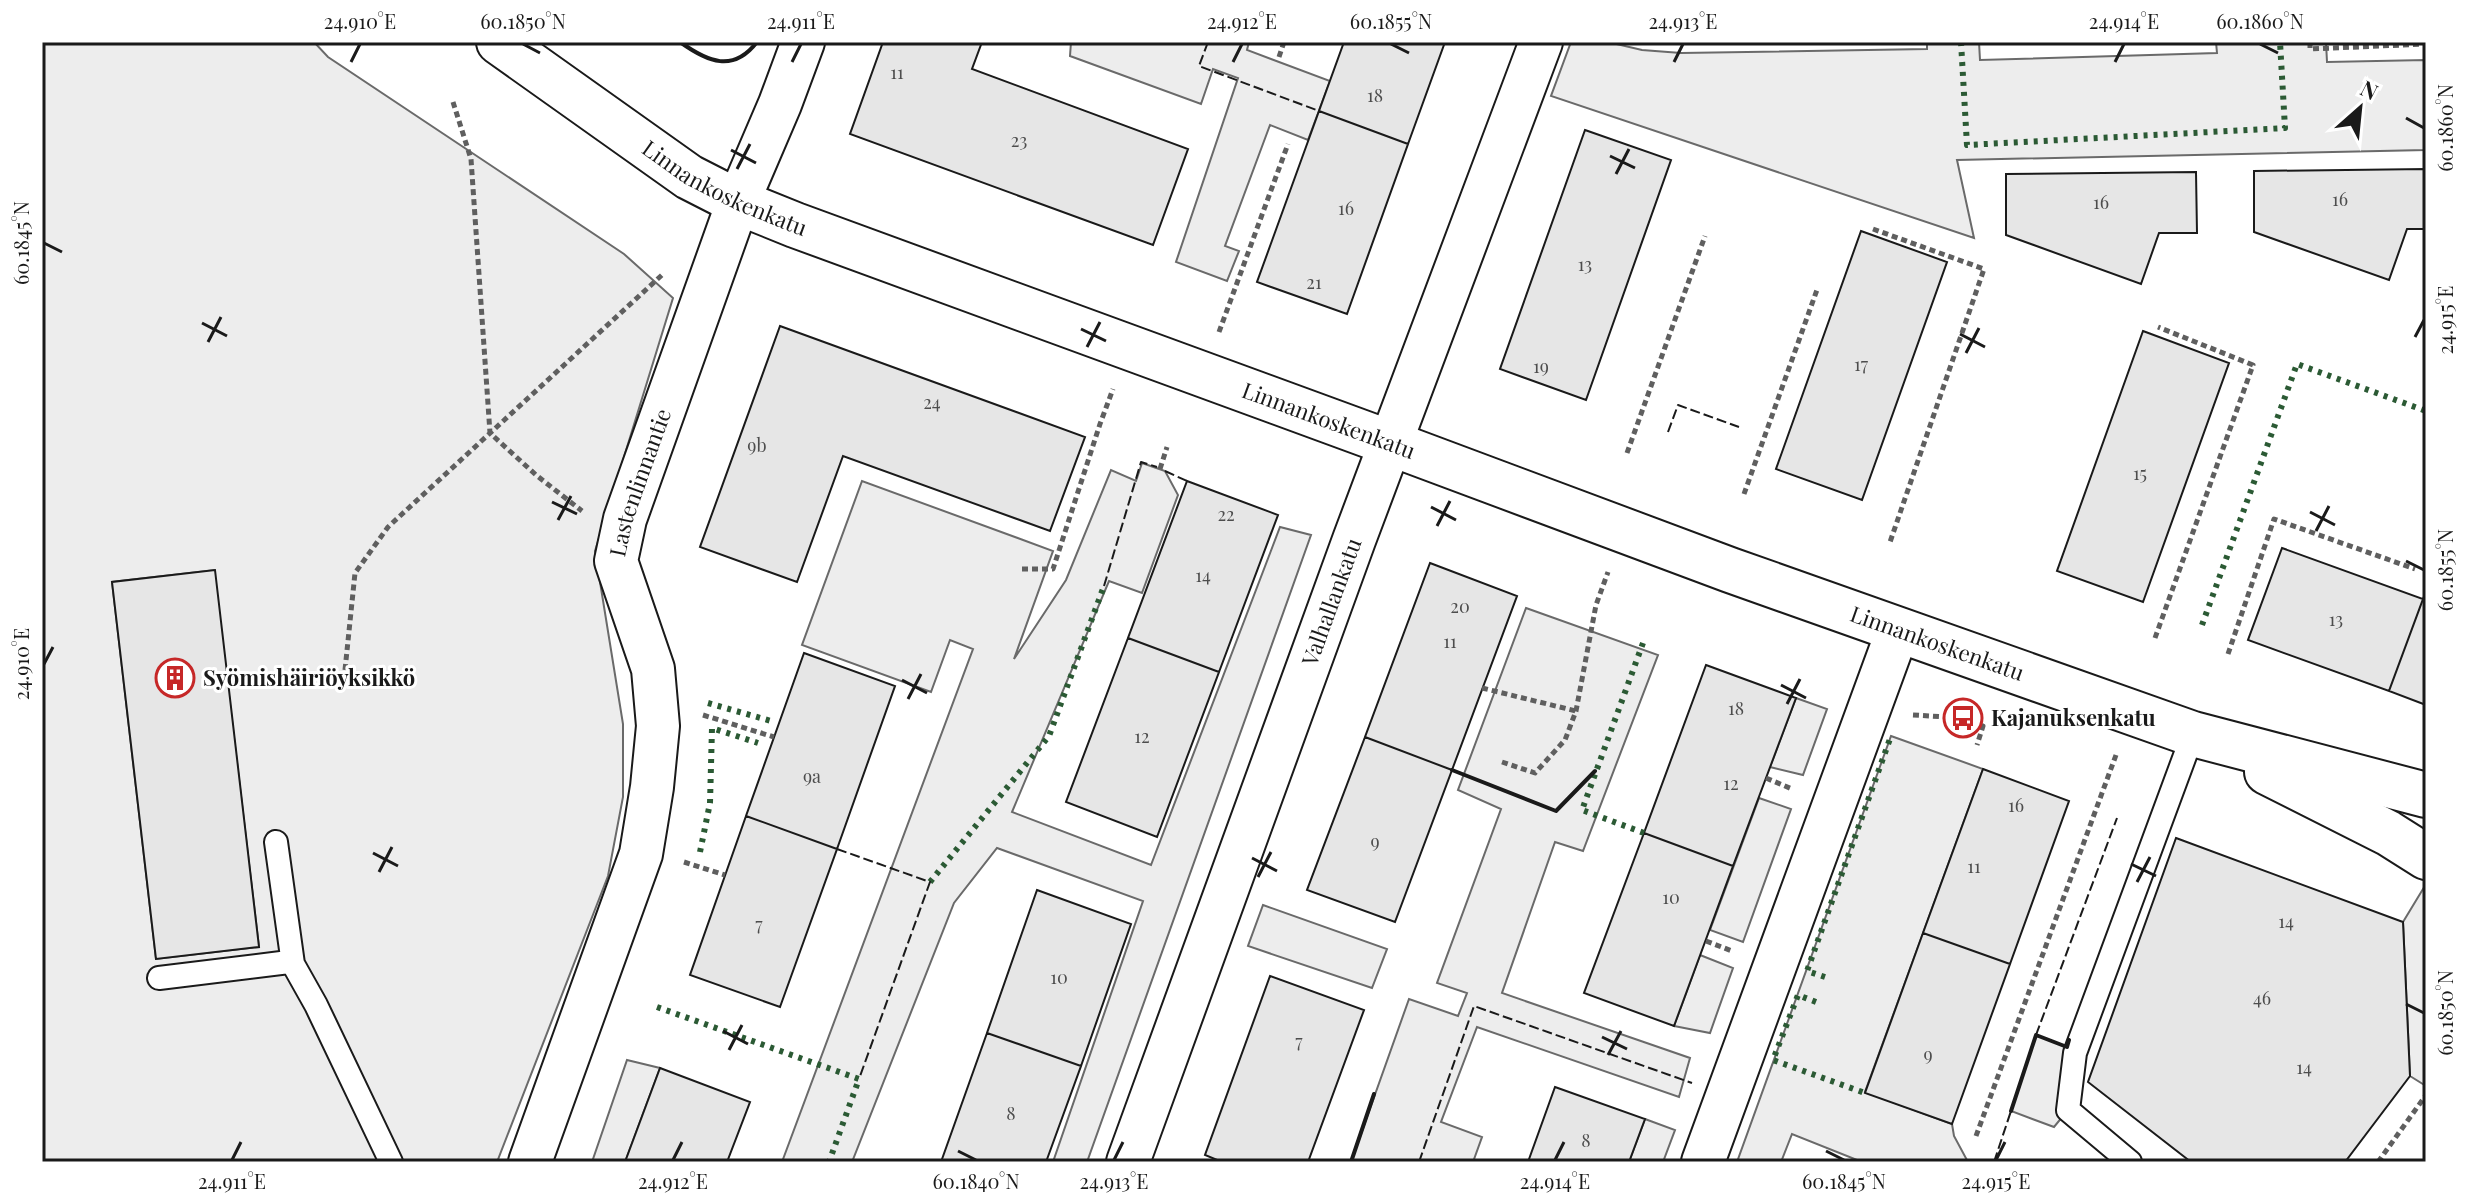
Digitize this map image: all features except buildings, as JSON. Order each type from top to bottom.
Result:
[{"type":"main road","name":"Linnankoskenkatu","points":[[499,42],[689,177],[738,202],[1898,630],[2193,734],[2426,795]]},
{"type":"main road","name":"Linnankoskenkatu","points":[[2193,734],[2388,833],[2426,857]]},
{"type":"street","name":"Lastenlinnantie","points":[[530,1162],[641,854],[652,787],[658,726],[653,669],[616,561],[625,519],[738,202],[803,42]]},
{"type":"street","name":"Valhallankatu","points":[[1128,1162],[1390,443],[1541,42]]},
{"type":"street","points":[[1703,1162],[1898,630]]},
{"type":"lane","points":[[2130,1162],[2068,1110],[2075,1053],[2193,734]]},
{"type":"lane","points":[[276,842],[293,964],[316,1005],[391,1162]]},
{"type":"lane","points":[[159,978],[289,962],[293,964]]},
{"type":"path","points":[[1279,57],[1284,42]]},
{"type":"path","points":[[2310,42],[2310,49],[2426,44]]},
{"type":"path","points":[[453,102],[471,159],[490,433],[536,475],[587,514],[625,519]]},
{"type":"path","points":[[1205,375],[1288,144]]},
{"type":"path","points":[[1873,229],[1984,269],[1889,545]]},
{"type":"path","points":[[1627,453],[1705,236]]},
{"type":"path","points":[[345,670],[355,573],[388,527],[673,264]]},
{"type":"path","points":[[1744,494],[1818,287]]},
{"type":"path","points":[[2155,638],[2253,365],[2158,327]]},
{"type":"path","points":[[1022,569],[1053,569],[1100,424],[1129,347]]},
{"type":"path","points":[[1160,469],[1167,447]]},
{"type":"path","points":[[2228,654],[2274,519],[2415,569]]},
{"type":"path","points":[[1502,762],[1535,773],[1565,740],[1576,711],[1596,605],[1622,529]]},
{"type":"path","points":[[1482,688],[1576,711]]},
{"type":"path","points":[[1976,1136],[2132,712]]},
{"type":"path","points":[[697,714],[774,737]]},
{"type":"path","points":[[1907,715],[1963,718],[1983,726],[1977,745]]},
{"type":"path","points":[[1766,778],[1804,793]]},
{"type":"path","points":[[1706,941],[1744,956]]},
{"type":"path","points":[[2378,1162],[2426,1095]]},
{"type":"shaded area","points":[[42,42],[314,42],[328,57],[624,254],[673,298],[595,551],[623,724],[623,797],[608,876],[497,1162],[42,1162]],"holes":[[[214,570],[259,947],[156,959],[112,582]]]},
{"type":"shaded area","points":[[1071,42],[1249,42],[1247,50],[1330,81],[1308,140],[1270,125],[1225,246],[1239,251],[1227,281],[1176,262],[1238,78],[1213,69],[1201,104],[1070,56]]},
{"type":"shaded area","points":[[1571,42],[1608,42],[1642,50],[1681,53],[1927,49],[1927,42],[1979,42],[1980,60],[2217,53],[2216,42],[2326,42],[2327,62],[2426,60],[2426,150],[1957,160],[1974,238],[1551,96]]},
{"type":"shaded area","points":[[1142,463],[1165,471],[1178,495],[1142,593],[1109,581],[1012,812],[1151,865],[1280,527],[1311,535],[1087,1162],[1053,1162],[1143,901],[997,848],[954,903],[852,1162],[782,1162],[973,649],[950,640],[931,692],[802,645],[862,481],[1053,551],[1014,659],[1066,580],[1111,470],[1136,481]]},
{"type":"shaded area","points":[[1526,608],[1658,655],[1583,851],[1555,842],[1502,993],[1690,1058],[1679,1097],[1477,1027],[1441,1122],[1482,1137],[1473,1162],[1351,1162],[1409,999],[1458,1016],[1467,993],[1437,983],[1501,809],[1458,790]]},
{"type":"shaded area","points":[[1796,698],[1827,709],[1803,775],[1770,767]]},
{"type":"shaded area","points":[[1891,736],[1983,769],[1865,1092],[1952,1124],[1954,1136],[1968,1162],[1862,1162],[1792,1134],[1781,1162],[1737,1162]]},
{"type":"shaded area","points":[[1759,798],[1791,809],[1743,942],[1710,930]]},
{"type":"shaded area","points":[[2426,884],[2426,1086],[2410,1076],[2403,922]]},
{"type":"shaded area","points":[[1263,905],[1387,949],[1372,988],[1248,946]]},
{"type":"shaded area","points":[[1700,955],[1733,968],[1710,1033],[1674,1026]]},
{"type":"shaded area","points":[[2036,1035],[2067,1047],[2068,1110],[2054,1127],[2011,1111]]},
{"type":"shaded area","points":[[627,1060],[660,1068],[625,1162],[592,1162]]},
{"type":"shaded area","points":[[1645,1119],[1675,1130],[1663,1162],[1629,1162]]},
{"type":"hedge","points":[[1961,42],[1967,145],[2285,128],[2280,42]]},
{"type":"hedge","points":[[2202,625],[2297,364],[2426,411]]},
{"type":"hedge","points":[[930,882],[1049,736],[1104,586]]},
{"type":"hedge","points":[[1643,643],[1582,810],[1644,833]]},
{"type":"hedge","points":[[708,703],[771,721]]},
{"type":"hedge","points":[[700,852],[710,803],[712,728],[758,743]]},
{"type":"hedge","points":[[1825,977],[1807,971],[1891,736]]},
{"type":"hedge","points":[[1816,1002],[1798,995],[1773,1060],[1865,1093]]},
{"type":"hedge","points":[[657,1007],[859,1079],[829,1162]]},
{"type":"fence","points":[[1208,42],[1199,66],[1319,111]]},
{"type":"fence","points":[[1668,432],[1678,405],[1739,427]]},
{"type":"fence","points":[[1104,586],[1141,462],[1157,467]]},
{"type":"fence","points":[[1165,471],[1187,481]]},
{"type":"fence","points":[[2423,599],[2426,591]]},
{"type":"fence","points":[[2036,1035],[2117,818]]},
{"type":"fence","points":[[837,849],[930,882],[859,1079]]},
{"type":"fence","points":[[1419,1162],[1474,1006],[1692,1083]]},
{"type":"fence","points":[[1994,1162],[2011,1111]]},
{"type":"wall","points":[[680,42],[700,55],[720,61],[739,58],[757,42]]},
{"type":"wall","points":[[1452,770],[1556,811],[1595,771]]},
{"type":"wall","points":[[2011,1111],[2036,1035],[2067,1047],[2069,1040]]},
{"type":"wall","points":[[1351,1162],[1374,1094]]},
{"type":"place","name":"Syömishäiriöyksikkö","points":[[175,678]]},
{"type":"place","name":"Kajanuksenkatu","points":[[1963,718]]}]
